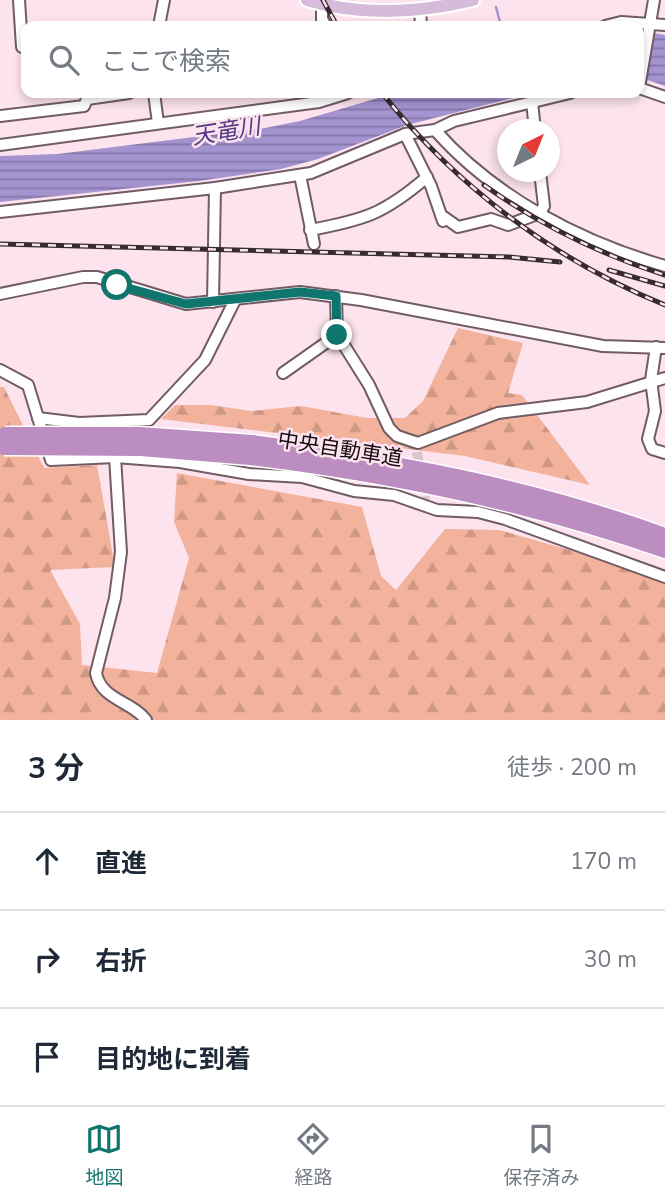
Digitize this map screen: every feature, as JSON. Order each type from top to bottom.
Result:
[{"type":"highway","name":"中央自動車道","points":[[2,441],[139,435],[251,450],[546,512],[665,550]]},
{"type":"highway","name":"中央自動車道","points":[[251,450],[352,457],[503,487],[665,536]]},
{"type":"highway","points":[[352,457],[442,468],[507,482],[665,529]]},
{"type":"highway","points":[[469,494],[665,558]]},
{"type":"main road","points":[[307,0],[327,4],[420,9],[473,0]]},
{"type":"street","points":[[19,0],[21,31]]},
{"type":"street","points":[[160,21],[164,0]]},
{"type":"street","points":[[644,62],[654,0]]},
{"type":"street","points":[[323,21],[327,4]]},
{"type":"street","points":[[420,9],[421,21]]},
{"type":"street","points":[[644,24],[665,25]]},
{"type":"street","points":[[644,88],[665,97]]},
{"type":"street","points":[[0,116],[83,106],[87,99],[94,98]]},
{"type":"street","points":[[155,98],[158,123]]},
{"type":"street","points":[[0,145],[319,102],[332,98]]},
{"type":"street","points":[[0,212],[215,188],[300,175],[357,156],[405,134],[435,130],[454,121],[549,98]]},
{"type":"street","points":[[532,102],[534,119]]},
{"type":"street","points":[[435,130],[473,167],[540,214],[622,254],[665,267]]},
{"type":"street","points":[[405,134],[427,177],[442,218],[458,227],[491,219],[508,225],[540,214],[544,206],[541,182]]},
{"type":"street","points":[[300,175],[314,244]]},
{"type":"street","points":[[310,230],[363,220],[398,202],[427,177]]},
{"type":"street","points":[[213,302],[215,188]]},
{"type":"street","points":[[0,294],[44,283],[97,277],[165,300],[186,304],[300,292],[336,296],[603,346],[660,347],[651,380],[655,411],[648,439],[652,449],[665,453]]},
{"type":"street","points":[[336,296],[337,335],[369,385],[389,428],[417,448],[498,413],[587,402],[651,380],[665,378]]},
{"type":"street","points":[[38,418],[79,423],[149,420],[205,360],[235,300]]},
{"type":"street","points":[[284,373],[337,335]]},
{"type":"street","points":[[0,370],[28,386],[51,460],[115,457],[180,462],[250,474],[302,477],[354,491],[394,495],[505,519],[665,578]]},
{"type":"street","points":[[0,381],[20,386],[32,394]]},
{"type":"street","points":[[115,457],[121,552],[115,598],[96,673],[98,684],[108,694],[141,713],[146,720]]},
{"type":"green space","points":[[458,328],[523,343],[508,393],[522,395],[590,485],[465,456],[161,419],[175,405],[211,405],[251,411],[301,406],[367,418],[405,418],[423,401]]},
{"type":"green space","points":[[0,387],[4,387],[44,468],[97,465],[115,567],[50,570],[80,624],[82,665],[157,673],[189,558],[174,522],[177,473],[362,507],[381,576],[396,590],[445,529],[499,530],[665,577],[665,720],[0,720]]},
{"type":"shaded area","points":[[644,31],[665,35],[665,86],[644,79]]},
{"type":"shaded area","points":[[378,98],[513,98],[407,125],[318,159],[281,169],[199,181],[0,202],[0,156],[58,154],[265,128],[300,121]]},
{"type":"waterway","points":[[496,7],[500,21]]},
{"type":"tunnel","points":[[417,452],[425,500]]},
{"type":"railway","points":[[323,0],[334,21]]},
{"type":"railway","points":[[386,98],[442,159],[510,217],[584,266],[665,305]]},
{"type":"railway","points":[[484,185],[571,237],[617,258],[665,275]]},
{"type":"railway","points":[[0,244],[509,257],[560,262]]},
{"type":"railway","points":[[609,270],[665,286]]},
{"type":"route","points":[[117,285],[186,304],[300,292],[336,296],[337,335]]},
{"type":"water label","name":"天竜川","points":[[226,131]]}]
